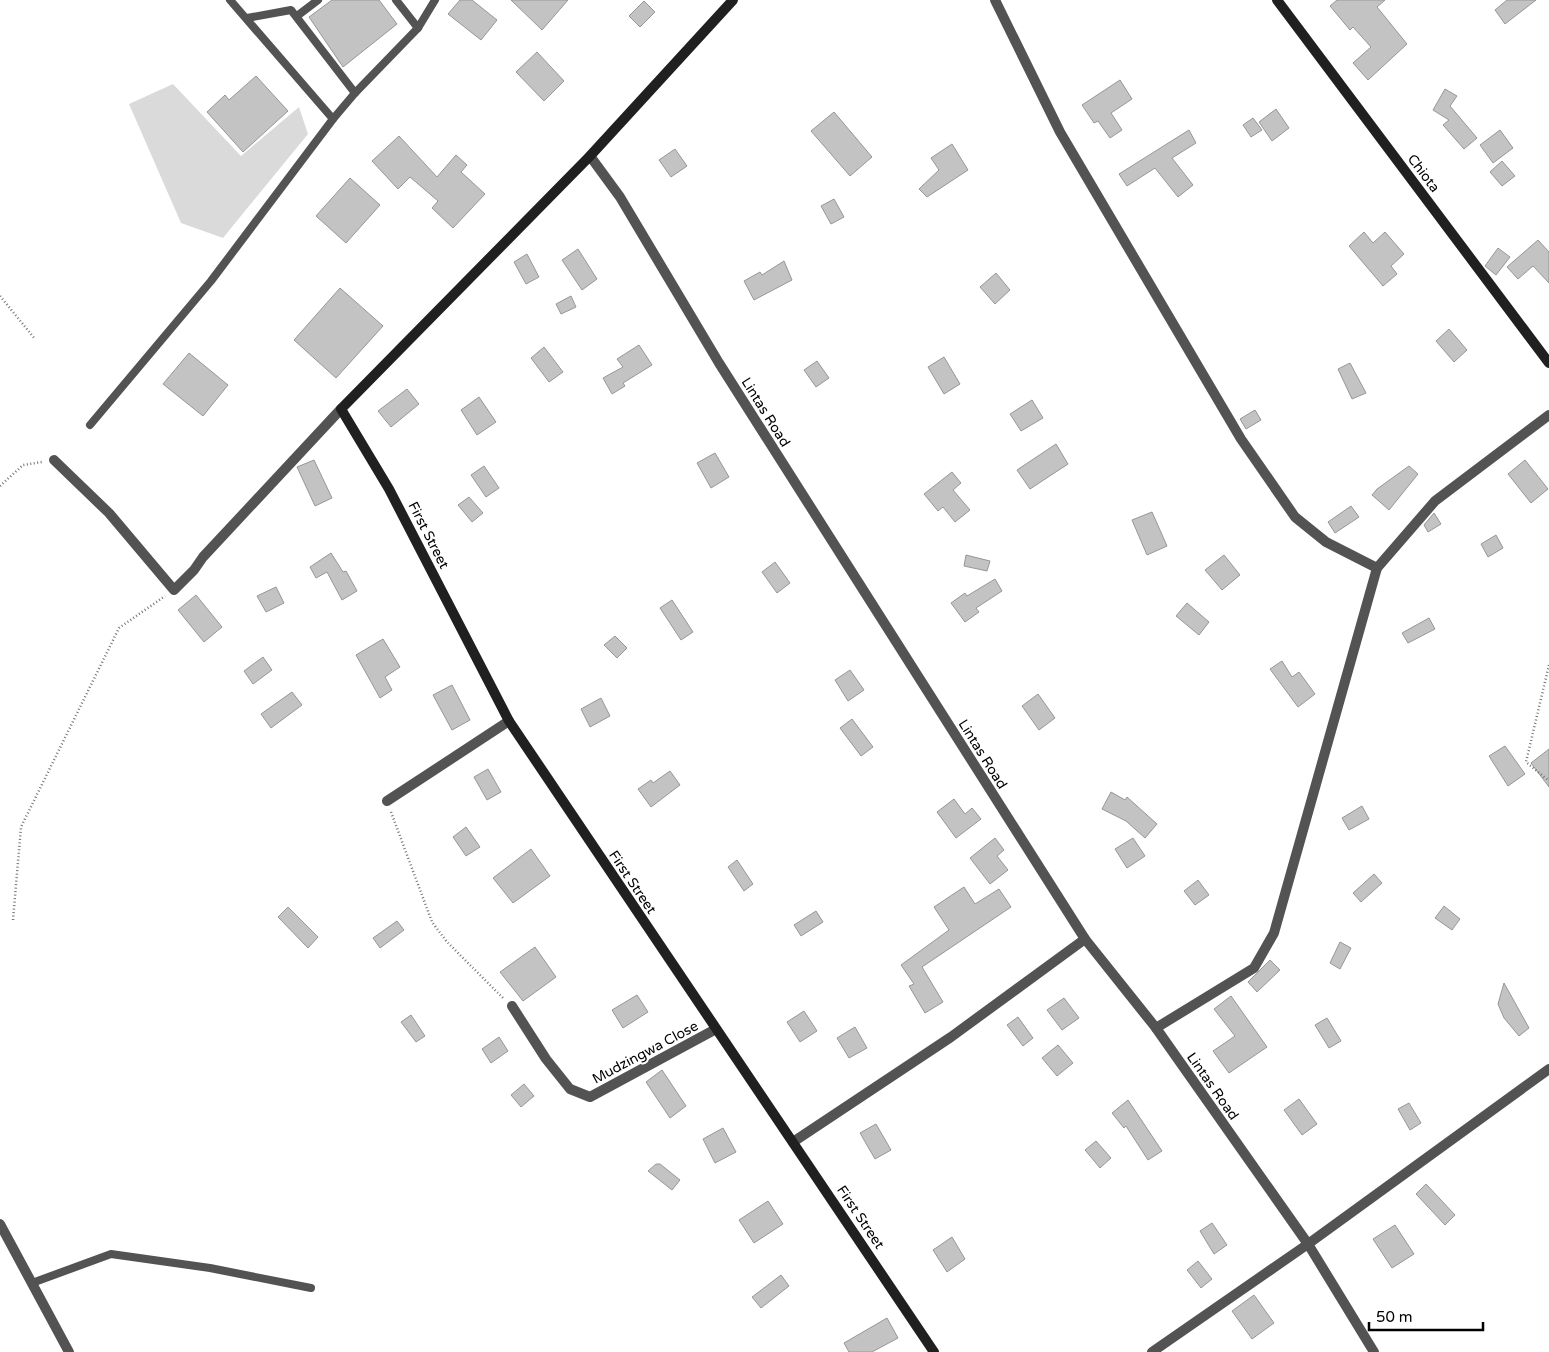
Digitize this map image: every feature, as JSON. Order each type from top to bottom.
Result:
[{"type":"street","points":[[54,460],[109,513],[174,590],[341,409],[590,156],[732,0]]},
{"type":"street","points":[[995,0],[1060,132],[1241,439],[1295,517],[1326,542],[1377,568]]},
{"type":"street","name":"Chiota","points":[[1277,0],[1549,364]]},
{"type":"street","name":"Lintas Road","points":[[590,156],[620,197],[724,372],[1085,939],[1156,1028],[1308,1244],[1374,1352]]},
{"type":"street","name":"First Street","points":[[341,409],[389,489],[508,721],[934,1352]]},
{"type":"street","points":[[1156,1028],[1254,968],[1274,933],[1377,568],[1435,501],[1549,415]]},
{"type":"street","points":[[387,801],[508,721]]},
{"type":"street","points":[[793,1142],[951,1037],[1085,939]]},
{"type":"street","name":"Mudzingwa Close","points":[[512,1006],[546,1059],[570,1090],[590,1097],[716,1029]]},
{"type":"street","points":[[1152,1352],[1308,1244],[1549,1069]]},
{"type":"street","points":[[0,1224],[69,1352]]},
{"type":"lane","points":[[230,0],[248,18],[333,120]]},
{"type":"lane","points":[[297,16],[318,0]]},
{"type":"lane","points":[[396,0],[418,28]]},
{"type":"lane","points":[[90,424],[211,281],[355,92],[418,28],[435,0]]},
{"type":"lane","points":[[248,18],[291,10],[355,92]]},
{"type":"lane","points":[[32,1283],[111,1254],[210,1268],[312,1288]]},
{"type":"path","points":[[0,296],[35,339]]},
{"type":"path","points":[[0,486],[24,465],[54,460]]},
{"type":"path","points":[[13,920],[21,827],[119,628],[174,590]]},
{"type":"path","points":[[1549,665],[1526,762],[1549,781]]},
{"type":"path","points":[[387,801],[432,922],[447,942],[512,1006]]},
{"type":"shaded area","points":[[173,84],[241,156],[299,107],[308,134],[223,238],[181,223],[129,104]]},
{"type":"building","points":[[332,0],[379,0],[397,24],[343,67],[309,17]]},
{"type":"building","points":[[460,0],[472,0],[497,20],[481,40],[448,14]]},
{"type":"building","points":[[511,0],[568,0],[542,30]]},
{"type":"building","points":[[1337,0],[1385,0],[1377,7],[1407,44],[1368,80],[1353,63],[1371,47],[1353,27],[1350,30],[1330,6]]},
{"type":"building","points":[[1507,0],[1536,0],[1505,24],[1495,10]]},
{"type":"building","points":[[644,1],[655,12],[640,27],[629,16]]},
{"type":"building","points":[[537,52],[564,81],[544,101],[516,72]]},
{"type":"building","points":[[256,76],[288,111],[243,152],[207,112],[225,95],[229,100]]},
{"type":"building","points":[[1120,80],[1132,99],[1111,113],[1122,130],[1110,138],[1098,121],[1094,123],[1082,105]]},
{"type":"building","points":[[1445,89],[1457,96],[1450,106],[1477,138],[1464,149],[1443,125],[1449,120],[1433,110]]},
{"type":"building","points":[[1276,109],[1289,128],[1272,141],[1259,122]]},
{"type":"building","points":[[834,112],[872,157],[850,176],[811,131]]},
{"type":"building","points":[[1253,118],[1262,130],[1251,137],[1243,125]]},
{"type":"building","points":[[1189,130],[1196,143],[1172,158],[1193,185],[1178,197],[1155,168],[1127,186],[1119,174]]},
{"type":"building","points":[[1500,130],[1513,148],[1493,163],[1480,145]]},
{"type":"building","points":[[399,136],[437,177],[456,155],[467,165],[461,172],[485,194],[453,228],[432,208],[438,201],[410,177],[398,189],[372,161]]},
{"type":"building","points":[[952,144],[968,170],[927,197],[919,189],[939,170],[931,158]]},
{"type":"building","points":[[675,149],[687,166],[671,177],[659,160]]},
{"type":"building","points":[[1502,161],[1515,176],[1502,186],[1490,172]]},
{"type":"building","points":[[350,178],[380,205],[346,243],[316,216]]},
{"type":"building","points":[[834,199],[844,217],[831,224],[821,206]]},
{"type":"building","points":[[1364,232],[1373,243],[1385,232],[1404,254],[1391,266],[1397,274],[1383,286],[1349,246]]},
{"type":"building","points":[[1538,240],[1549,252],[1549,283],[1533,266],[1518,279],[1507,267]]},
{"type":"building","points":[[1498,248],[1510,257],[1496,275],[1485,266]]},
{"type":"building","points":[[578,249],[597,279],[582,290],[562,260]]},
{"type":"building","points":[[527,254],[539,277],[526,284],[514,262]]},
{"type":"building","points":[[784,261],[792,280],[754,300],[744,281],[760,272],[762,275]]},
{"type":"building","points":[[996,273],[1010,290],[995,304],[980,287]]},
{"type":"building","points":[[340,288],[383,326],[336,378],[294,340]]},
{"type":"building","points":[[571,296],[576,307],[561,314],[556,304]]},
{"type":"building","points":[[1449,329],[1467,350],[1454,362],[1436,341]]},
{"type":"building","points":[[639,345],[652,365],[623,383],[625,386],[612,394],[603,378],[623,367],[617,359]]},
{"type":"building","points":[[544,347],[563,372],[549,382],[531,358]]},
{"type":"building","points":[[189,353],[228,385],[203,416],[163,384]]},
{"type":"building","points":[[944,357],[960,384],[944,394],[928,367]]},
{"type":"building","points":[[817,361],[829,378],[816,387],[804,370]]},
{"type":"building","points":[[1350,363],[1366,393],[1352,399],[1338,369]]},
{"type":"building","points":[[407,389],[419,404],[391,427],[378,411]]},
{"type":"building","points":[[479,397],[496,422],[477,435],[461,410]]},
{"type":"building","points":[[1032,400],[1043,418],[1021,431],[1010,414]]},
{"type":"building","points":[[1255,410],[1261,420],[1246,429],[1240,419]]},
{"type":"building","points":[[1056,444],[1068,464],[1030,489],[1017,470]]},
{"type":"building","points":[[715,453],[729,477],[711,488],[697,463]]},
{"type":"building","points":[[314,460],[332,498],[315,506],[297,467]]},
{"type":"building","points":[[1525,460],[1548,489],[1531,503],[1508,474]]},
{"type":"building","points":[[484,466],[499,488],[486,497],[471,475]]},
{"type":"building","points":[[1409,466],[1418,474],[1389,510],[1372,495],[1377,489]]},
{"type":"building","points":[[952,472],[961,483],[953,490],[970,510],[955,522],[943,507],[938,511],[924,494]]},
{"type":"building","points":[[469,497],[483,513],[472,522],[458,505]]},
{"type":"building","points":[[1351,506],[1359,517],[1335,533],[1328,522]]},
{"type":"building","points":[[1152,512],[1167,546],[1147,555],[1132,520]]},
{"type":"building","points":[[1434,513],[1441,524],[1428,532],[1424,525]]},
{"type":"building","points":[[1496,535],[1503,548],[1488,557],[1481,544]]},
{"type":"building","points":[[331,553],[343,572],[346,571],[357,591],[342,600],[327,572],[316,578],[310,567]]},
{"type":"building","points":[[966,555],[990,561],[987,571],[964,566]]},
{"type":"building","points":[[1224,555],[1240,575],[1222,590],[1205,570]]},
{"type":"building","points":[[775,562],[790,583],[777,593],[762,572]]},
{"type":"building","points":[[995,579],[1002,591],[976,608],[979,612],[965,622],[951,603],[965,593],[967,596]]},
{"type":"building","points":[[276,587],[284,603],[266,612],[257,596]]},
{"type":"building","points":[[196,595],[222,627],[204,642],[178,610]]},
{"type":"building","points":[[672,600],[693,632],[681,640],[660,608]]},
{"type":"building","points":[[1187,603],[1209,622],[1199,635],[1176,616]]},
{"type":"building","points":[[1429,618],[1435,629],[1408,643],[1402,633]]},
{"type":"building","points":[[615,636],[627,648],[617,658],[604,645]]},
{"type":"building","points":[[383,639],[400,667],[385,677],[392,690],[380,698],[356,655]]},
{"type":"building","points":[[263,657],[272,670],[253,684],[244,671]]},
{"type":"building","points":[[1282,661],[1292,677],[1299,672],[1315,694],[1298,707],[1270,669]]},
{"type":"building","points":[[850,670],[864,690],[848,701],[835,680]]},
{"type":"building","points":[[452,685],[470,720],[452,730],[433,695]]},
{"type":"building","points":[[292,692],[302,705],[271,728],[261,714]]},
{"type":"building","points":[[1038,694],[1055,718],[1039,730],[1022,706]]},
{"type":"building","points":[[601,698],[610,716],[590,727],[581,709]]},
{"type":"building","points":[[852,719],[873,747],[861,756],[840,728]]},
{"type":"building","points":[[1505,746],[1525,774],[1508,786],[1489,756]]},
{"type":"building","points":[[1549,749],[1549,787],[1531,763]]},
{"type":"building","points":[[488,769],[501,792],[487,800],[474,777]]},
{"type":"building","points":[[670,771],[680,785],[651,807],[638,789],[651,780],[653,783]]},
{"type":"building","points":[[1111,792],[1125,800],[1127,797],[1157,824],[1145,838],[1126,821],[1102,809]]},
{"type":"building","points":[[954,799],[965,814],[972,808],[981,819],[956,838],[937,812]]},
{"type":"building","points":[[1362,806],[1369,819],[1349,830],[1342,818]]},
{"type":"building","points":[[466,827],[480,847],[466,856],[453,837]]},
{"type":"building","points":[[995,838],[1004,850],[997,856],[1008,870],[990,884],[970,858]]},
{"type":"building","points":[[1133,838],[1145,856],[1127,868],[1115,849]]},
{"type":"building","points":[[531,849],[550,876],[513,903],[493,878]]},
{"type":"building","points":[[737,860],[753,884],[744,891],[728,867]]},
{"type":"building","points":[[1374,874],[1382,883],[1361,902],[1353,893]]},
{"type":"building","points":[[1198,880],[1209,895],[1195,905],[1184,891]]},
{"type":"building","points":[[964,887],[975,904],[999,889],[1011,907],[922,967],[943,1002],[925,1013],[909,986],[914,984],[901,965],[949,930],[934,907]]},
{"type":"building","points":[[1444,906],[1460,919],[1452,930],[1435,918]]},
{"type":"building","points":[[288,907],[318,937],[308,948],[278,917]]},
{"type":"building","points":[[816,911],[823,922],[801,936],[794,925]]},
{"type":"building","points":[[397,921],[404,930],[380,948],[373,938]]},
{"type":"building","points":[[1340,942],[1351,948],[1340,969],[1330,963]]},
{"type":"building","points":[[535,947],[556,977],[523,1001],[500,972]]},
{"type":"building","points":[[1270,960],[1280,970],[1257,992],[1248,982]]},
{"type":"building","points":[[1504,983],[1529,1028],[1519,1036],[1504,1018],[1498,1004]]},
{"type":"building","points":[[637,995],[648,1012],[623,1028],[612,1010]]},
{"type":"building","points":[[1231,996],[1267,1047],[1229,1073],[1213,1051],[1235,1036],[1214,1009]]},
{"type":"building","points":[[1064,998],[1079,1018],[1062,1030],[1047,1010]]},
{"type":"building","points":[[804,1011],[817,1031],[800,1042],[787,1022]]},
{"type":"building","points":[[411,1015],[425,1036],[416,1042],[401,1022]]},
{"type":"building","points":[[1018,1017],[1033,1038],[1023,1046],[1007,1025]]},
{"type":"building","points":[[1327,1018],[1341,1041],[1329,1048],[1315,1025]]},
{"type":"building","points":[[855,1027],[867,1048],[849,1058],[837,1038]]},
{"type":"building","points":[[499,1037],[508,1051],[491,1063],[482,1049]]},
{"type":"building","points":[[1058,1045],[1073,1063],[1057,1076],[1042,1058]]},
{"type":"building","points":[[662,1070],[686,1106],[670,1118],[646,1082]]},
{"type":"building","points":[[524,1084],[534,1096],[521,1107],[511,1095]]},
{"type":"building","points":[[1299,1099],[1317,1124],[1302,1135],[1284,1110]]},
{"type":"building","points":[[1128,1100],[1162,1151],[1148,1160],[1126,1126],[1124,1128],[1112,1113]]},
{"type":"building","points":[[1409,1103],[1421,1123],[1410,1130],[1398,1109]]},
{"type":"building","points":[[876,1124],[891,1150],[875,1159],[860,1133]]},
{"type":"building","points":[[723,1128],[736,1152],[715,1163],[703,1139]]},
{"type":"building","points":[[1096,1141],[1111,1158],[1100,1168],[1085,1150]]},
{"type":"building","points":[[656,1164],[660,1164],[680,1180],[672,1190],[648,1171]]},
{"type":"building","points":[[1426,1184],[1455,1215],[1445,1225],[1416,1194]]},
{"type":"building","points":[[768,1201],[783,1224],[754,1243],[739,1220]]},
{"type":"building","points":[[1212,1223],[1227,1245],[1214,1254],[1200,1231]]},
{"type":"building","points":[[1395,1225],[1414,1254],[1392,1268],[1373,1239]]},
{"type":"building","points":[[952,1237],[965,1259],[947,1272],[933,1250]]},
{"type":"building","points":[[1198,1261],[1212,1279],[1201,1288],[1187,1270]]},
{"type":"building","points":[[781,1275],[789,1286],[761,1308],[752,1297]]},
{"type":"building","points":[[1254,1295],[1274,1323],[1252,1339],[1232,1311]]},
{"type":"building","points":[[887,1318],[898,1338],[872,1352],[849,1352],[844,1343]]}]
